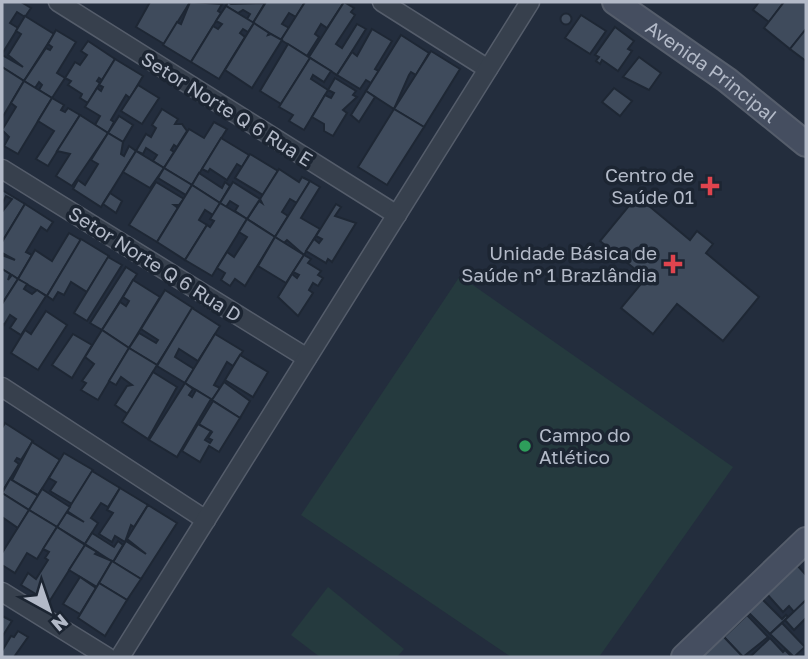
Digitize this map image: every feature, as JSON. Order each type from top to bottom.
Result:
[{"type":"street","name":"Setor Norte Q 6 Rua E","points":[[58,2],[397,215]]},
{"type":"street","points":[[382,2],[488,69]]},
{"type":"street","points":[[120,657],[530,2]]},
{"type":"street","name":"Avenida Principal","points":[[615,2],[727,80],[806,144]]},
{"type":"street","name":"Setor Norte Q 6 Rua D","points":[[2,169],[307,358]]},
{"type":"street","points":[[2,387],[206,520]]},
{"type":"street","points":[[684,657],[803,550]]},
{"type":"street","points":[[2,592],[107,657]]},
{"type":"green space","name":"Campo do Atlético","points":[[460,276],[733,467],[599,657],[511,657],[301,515]]},
{"type":"green space","points":[[328,587],[404,649],[397,657],[320,657],[291,635]]},
{"type":"building","points":[[2,2],[21,2],[31,8],[25,17],[17,12],[10,23],[18,28],[2,54]]},
{"type":"building","points":[[150,2],[190,2],[164,44],[136,27]]},
{"type":"building","points":[[190,2],[222,4],[218,11],[221,13],[191,62],[163,45],[177,22],[181,24]]},
{"type":"building","points":[[228,2],[265,3],[253,23],[247,19],[250,14],[243,10],[238,13],[226,6]]},
{"type":"building","points":[[266,2],[305,2],[296,17],[289,13],[282,24],[289,28],[281,40],[253,23]]},
{"type":"building","points":[[305,2],[344,2],[327,28],[321,24],[315,34],[319,37],[307,56],[281,40]]},
{"type":"building","points":[[344,2],[354,8],[351,12],[355,15],[336,44],[342,48],[357,24],[366,29],[337,75],[309,57]]},
{"type":"building","points":[[759,2],[784,2],[769,22],[753,10]]},
{"type":"building","points":[[784,2],[806,2],[806,29],[790,49],[764,28]]},
{"type":"building","points":[[226,6],[254,23],[248,32],[243,29],[240,33],[245,37],[219,79],[191,62],[213,26],[218,29],[222,24],[216,21]]},
{"type":"building","points":[[566,14],[570,15],[570,23],[566,24],[562,23],[561,19],[562,15]]},
{"type":"building","points":[[581,15],[606,31],[590,54],[565,38]]},
{"type":"building","points":[[25,16],[54,34],[24,81],[2,67],[2,55],[23,67],[8,55],[21,34],[16,31]]},
{"type":"building","points":[[254,23],[269,33],[268,35],[282,40],[252,88],[225,70]]},
{"type":"building","points":[[615,27],[634,41],[628,49],[632,51],[618,71],[602,60],[600,64],[596,61],[599,57],[595,55]]},
{"type":"building","points":[[372,29],[392,41],[375,69],[379,71],[371,83],[366,80],[360,89],[337,75],[352,52],[357,56]]},
{"type":"building","points":[[806,29],[806,61],[790,49]]},
{"type":"building","points":[[56,30],[76,42],[57,73],[65,78],[52,98],[39,90],[42,85],[39,82],[35,88],[24,81],[46,48],[50,50],[52,47],[48,44]]},
{"type":"building","points":[[401,35],[429,53],[416,75],[411,72],[409,75],[394,109],[366,91]]},
{"type":"building","points":[[88,41],[115,59],[102,80],[99,78],[97,81],[100,83],[88,103],[80,98],[82,94],[68,85],[71,81],[65,78],[75,62],[80,65],[87,55],[81,51]]},
{"type":"building","points":[[288,44],[310,58],[281,104],[260,91]]},
{"type":"building","points":[[431,51],[460,69],[424,127],[394,109]]},
{"type":"building","points":[[639,57],[661,73],[649,90],[623,77]]},
{"type":"building","points":[[310,58],[331,71],[324,82],[313,75],[311,79],[328,90],[304,130],[289,121],[293,115],[279,107]]},
{"type":"building","points":[[115,59],[143,76],[130,98],[126,95],[111,120],[114,122],[108,133],[95,125],[100,116],[85,107],[97,88],[101,91],[103,87],[99,85]]},
{"type":"building","points":[[2,67],[24,81],[2,118]]},
{"type":"building","points":[[335,78],[356,91],[353,95],[357,97],[343,110],[347,113],[333,136],[324,131],[324,124],[312,117],[325,95],[331,98],[334,93],[328,90]]},
{"type":"building","points":[[24,81],[52,98],[18,154],[4,146],[9,137],[2,130],[16,107],[11,103]]},
{"type":"building","points":[[138,85],[159,98],[142,124],[121,111]]},
{"type":"building","points":[[614,88],[632,101],[620,116],[602,102]]},
{"type":"building","points":[[366,91],[375,97],[359,122],[351,115]]},
{"type":"building","points":[[52,98],[64,105],[61,110],[65,112],[68,108],[80,115],[48,166],[36,159],[54,131],[38,121]]},
{"type":"building","points":[[162,109],[178,119],[175,124],[182,124],[187,131],[177,147],[174,145],[171,150],[174,152],[164,168],[153,161],[157,155],[146,148],[143,154],[136,151],[146,134],[151,137],[156,128],[152,125]]},
{"type":"building","points":[[394,109],[424,127],[387,185],[358,167]]},
{"type":"building","points":[[80,115],[108,133],[72,186],[56,176],[70,154],[57,151]]},
{"type":"building","points":[[119,116],[133,125],[123,142],[108,133]]},
{"type":"building","points":[[214,122],[227,129],[192,185],[164,168],[189,129],[204,138]]},
{"type":"building","points":[[108,133],[123,142],[121,154],[124,156],[129,146],[136,151],[101,207],[73,189],[78,180],[85,185],[98,164],[91,160]]},
{"type":"building","points":[[221,138],[249,155],[242,167],[237,164],[227,180],[210,169],[208,172],[202,169]]},
{"type":"building","points":[[136,151],[164,168],[150,188],[123,172]]},
{"type":"building","points":[[250,154],[278,171],[263,195],[235,178]]},
{"type":"building","points":[[164,168],[192,185],[186,195],[158,178]]},
{"type":"building","points":[[279,169],[299,182],[302,177],[310,181],[297,203],[290,199],[282,212],[288,216],[275,237],[247,219],[259,201],[262,203],[260,199]]},
{"type":"building","points":[[199,173],[222,188],[225,182],[230,186],[220,203],[192,185]]},
{"type":"building","points":[[310,181],[320,187],[301,218],[320,229],[304,255],[287,240],[284,243],[275,237]]},
{"type":"building","points":[[156,182],[184,199],[179,205],[174,205],[178,208],[157,242],[129,225]]},
{"type":"building","points":[[233,182],[260,199],[247,219],[235,211],[238,206],[230,201],[226,207],[220,203]]},
{"type":"building","points":[[192,185],[220,203],[213,215],[205,210],[199,220],[207,225],[185,260],[157,242]]},
{"type":"building","points":[[2,190],[25,204],[2,242],[2,212],[12,199],[6,196],[2,204]]},
{"type":"building","points":[[110,193],[122,201],[116,213],[103,204]]},
{"type":"building","name":"Unidade Básica de Saúde nº 1 Brazlândia","points":[[637,196],[690,240],[697,231],[713,244],[706,253],[759,297],[723,341],[677,304],[653,334],[621,308],[646,278],[600,241]]},
{"type":"building","points":[[220,203],[247,219],[212,276],[185,260],[207,225],[210,227],[214,221],[210,219]]},
{"type":"building","points":[[25,204],[53,222],[47,231],[41,227],[26,252],[32,255],[18,279],[2,269],[2,255],[15,260],[2,253],[2,242]]},
{"type":"building","points":[[336,204],[341,207],[335,216],[356,223],[332,262],[328,259],[326,263],[306,251],[314,239],[319,243],[322,239],[316,236]]},
{"type":"building","points":[[247,219],[275,237],[245,286],[235,279],[230,286],[221,280],[225,273],[217,268],[227,252],[234,257],[247,237],[239,232]]},
{"type":"building","points":[[69,233],[81,240],[47,296],[18,279],[35,250],[52,261]]},
{"type":"building","points":[[275,237],[304,255],[286,283],[258,266]]},
{"type":"building","points":[[81,239],[109,256],[87,292],[71,282],[64,295],[58,292],[53,300],[47,296]]},
{"type":"building","points":[[304,255],[311,259],[308,263],[321,271],[318,275],[323,278],[318,286],[313,283],[309,290],[313,293],[298,316],[278,297],[292,274],[297,278],[299,275],[293,272]]},
{"type":"building","points":[[108,257],[122,265],[87,321],[74,313]]},
{"type":"building","points":[[126,267],[137,274],[102,330],[90,323]]},
{"type":"building","points":[[2,269],[10,274],[8,280],[12,275],[18,279],[2,304]]},
{"type":"building","points":[[18,279],[27,284],[24,289],[32,294],[37,290],[46,296],[21,335],[10,328],[16,319],[10,315],[4,325],[2,323],[2,304]]},
{"type":"building","points":[[133,280],[160,297],[129,348],[102,330],[120,302],[126,306],[129,301],[123,297]]},
{"type":"building","points":[[165,290],[193,308],[157,365],[129,348],[139,333],[156,343],[158,340],[141,329]]},
{"type":"building","points":[[192,308],[220,326],[198,361],[179,349],[175,357],[194,369],[185,383],[157,366]]},
{"type":"building","points":[[46,311],[67,325],[38,370],[11,353],[25,330],[31,334]]},
{"type":"building","points":[[102,330],[129,348],[98,400],[81,390],[86,383],[82,381],[94,364],[85,357]]},
{"type":"building","points":[[73,334],[92,345],[72,378],[52,365]]},
{"type":"building","points":[[215,334],[243,351],[233,366],[227,362],[214,385],[220,388],[212,400],[185,383]]},
{"type":"building","points":[[129,348],[157,365],[128,414],[115,405],[127,386],[132,385],[121,377],[116,385],[109,381]]},
{"type":"building","points":[[240,355],[268,372],[253,397],[225,380]]},
{"type":"building","points":[[153,372],[177,387],[148,439],[122,422]]},
{"type":"building","points":[[224,382],[250,401],[240,418],[212,400]]},
{"type":"building","points":[[185,383],[193,389],[189,395],[192,397],[196,390],[211,399],[177,457],[149,440]]},
{"type":"building","points":[[213,401],[240,418],[219,452],[209,446],[200,462],[182,451],[198,424],[206,428],[199,424]]},
{"type":"building","points":[[5,423],[33,441],[21,460],[17,458],[15,461],[19,464],[2,492],[2,428]]},
{"type":"building","points":[[32,442],[60,460],[38,495],[12,480]]},
{"type":"building","points":[[64,453],[93,470],[72,504],[50,491],[56,482],[49,478]]},
{"type":"building","points":[[92,471],[120,488],[108,507],[101,503],[91,518],[98,523],[85,544],[57,527],[66,512],[84,522],[67,511]]},
{"type":"building","points":[[10,479],[38,496],[29,510],[2,493]]},
{"type":"building","points":[[120,488],[148,505],[134,527],[131,525],[125,542],[115,536],[112,542],[99,534],[113,513],[107,510]]},
{"type":"building","points":[[42,489],[70,507],[57,527],[29,510]]},
{"type":"building","points":[[2,493],[29,510],[18,528],[2,517]]},
{"type":"building","points":[[148,505],[177,523],[141,579],[113,562],[126,541],[146,554],[127,539]]},
{"type":"building","points":[[29,510],[57,527],[37,559],[27,553],[15,573],[2,565],[2,553]]},
{"type":"building","points":[[57,527],[85,545],[49,602],[21,585],[28,573],[36,579],[48,560],[45,558],[49,552],[43,549]]},
{"type":"building","points":[[92,533],[114,547],[118,541],[123,545],[113,562],[85,544]]},
{"type":"building","points":[[85,545],[97,552],[95,554],[112,561],[97,587],[69,570]]},
{"type":"building","points":[[112,561],[141,579],[127,600],[99,583]]},
{"type":"building","points":[[796,564],[806,575],[806,600],[794,612],[789,606],[783,612],[766,593]]},
{"type":"building","points":[[80,577],[96,588],[80,614],[63,604]]},
{"type":"building","points":[[99,583],[127,600],[105,636],[78,618]]},
{"type":"building","points":[[761,598],[782,619],[786,615],[788,617],[770,634],[747,611]]},
{"type":"building","points":[[806,600],[806,618],[794,630],[785,620]]},
{"type":"building","points":[[747,615],[768,637],[743,657],[724,637]]},
{"type":"building","points":[[2,616],[12,621],[2,637]]},
{"type":"building","points":[[782,623],[805,647],[794,657],[770,634]]},
{"type":"building","points":[[18,631],[28,637],[14,657],[2,657],[2,651],[11,636],[14,637]]},
{"type":"building","points":[[721,634],[743,657],[701,657]]},
{"type":"building","points":[[770,638],[783,652],[785,650],[792,657],[750,657]]},
{"type":"place","name":"Centro de Saúde 01","points":[[710,186]]},
{"type":"place","name":"Unidade Básica de Saúde nº 1 Brazlândia","points":[[673,264]]},
{"type":"place","name":"Campo do Atlético","points":[[525,446]]}]
